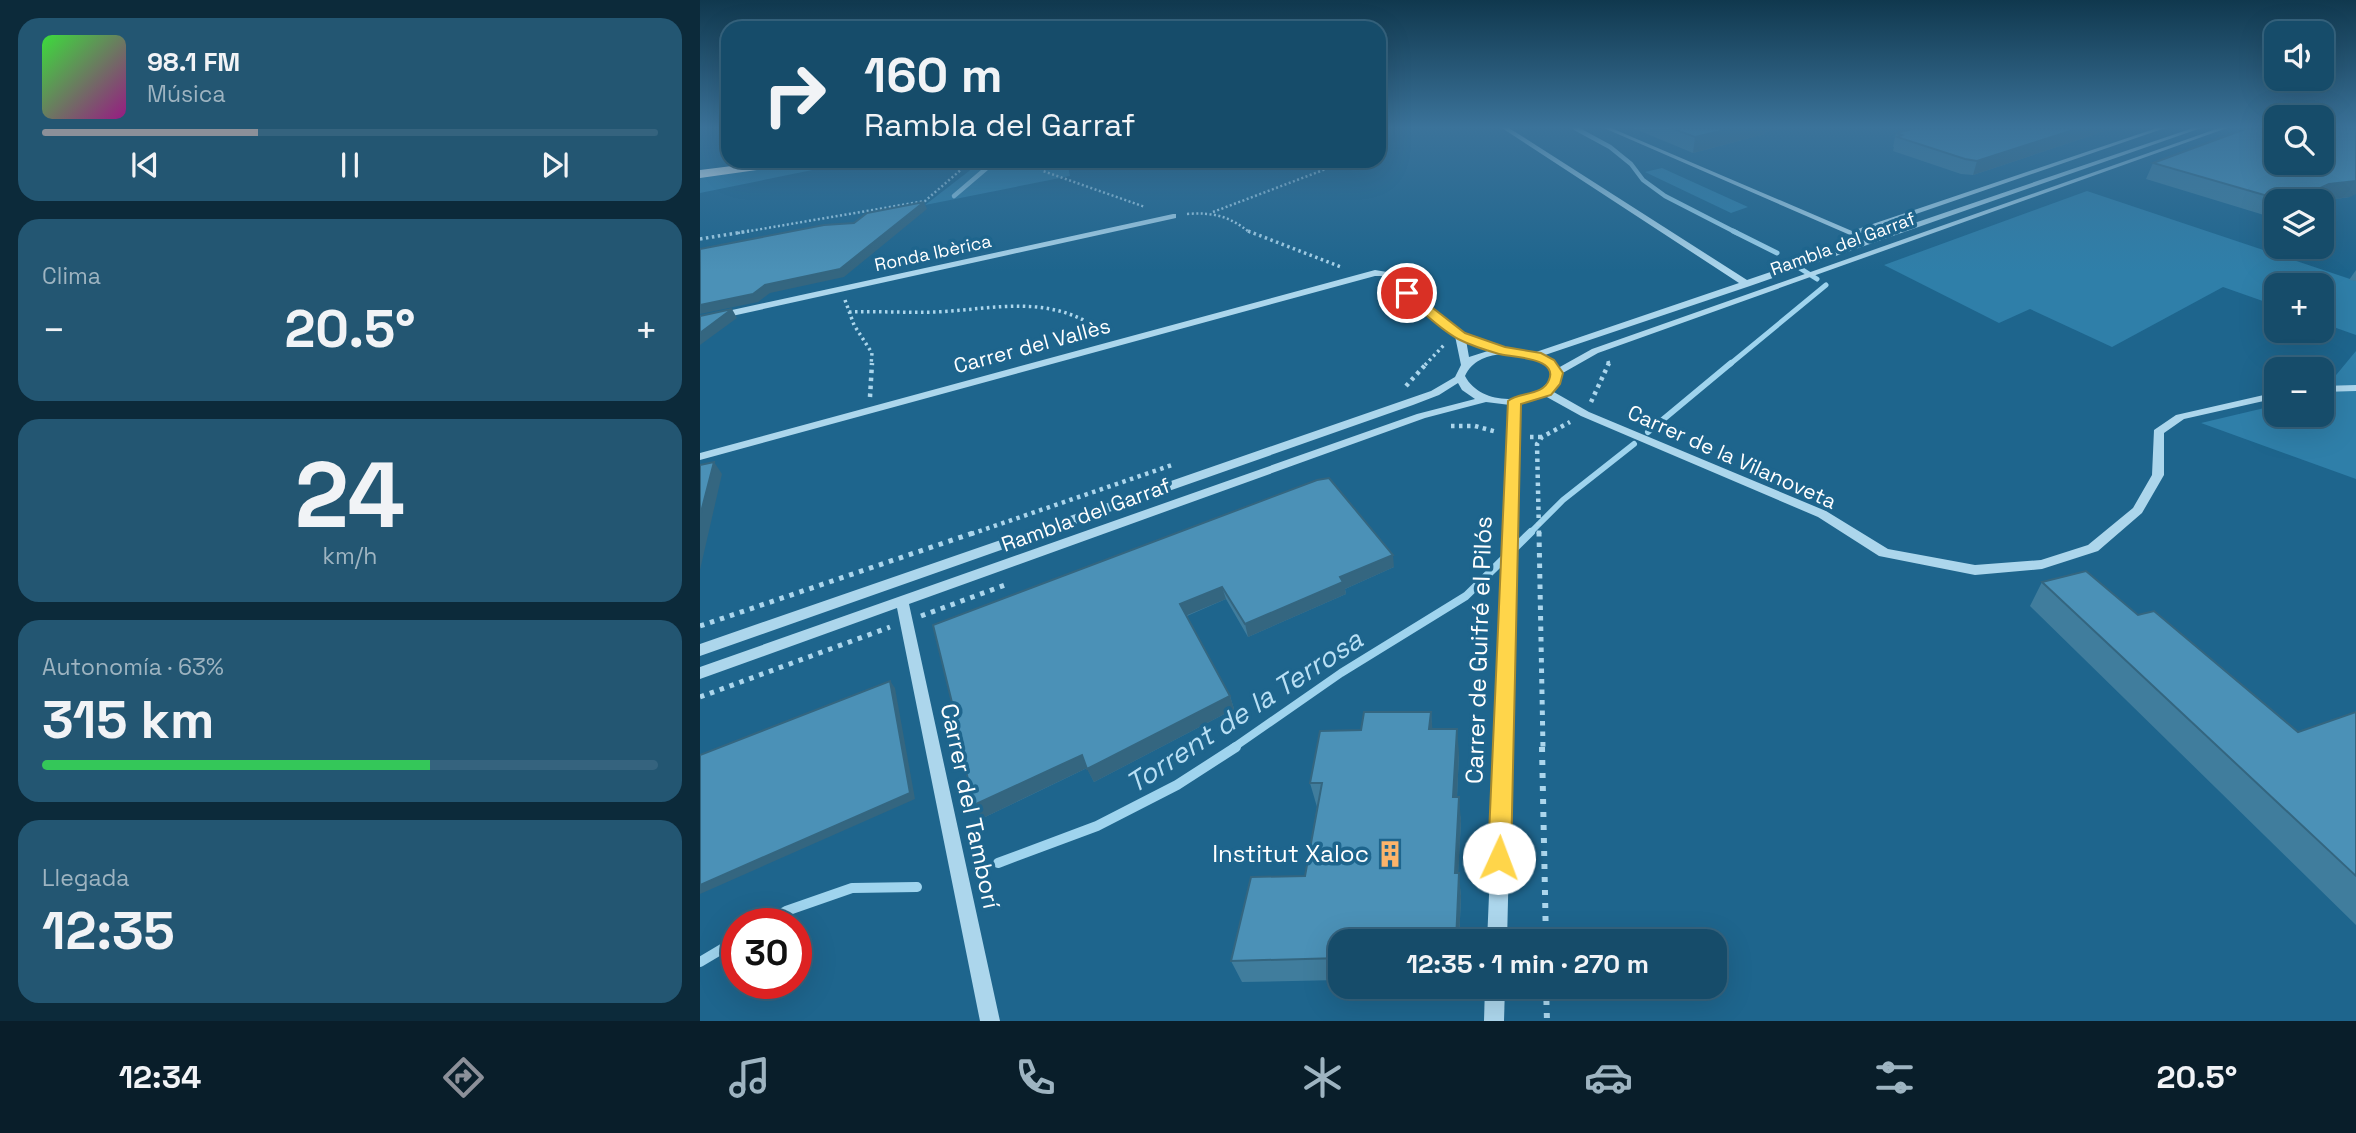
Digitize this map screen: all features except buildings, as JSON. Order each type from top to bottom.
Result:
[{"type":"street","points":[[1580,176],[1747,284]]},
{"type":"street","points":[[1717,176],[1869,242]]},
{"type":"street","name":"Rambla del Garraf","points":[[1850,233],[2020,176]]},
{"type":"street","name":"Rambla del Garraf","points":[[1466,364],[1481,355],[1503,351],[1536,355],[2060,176]]},
{"type":"street","name":"Rambla del Garraf","points":[[1556,373],[1595,351],[2089,176]]},
{"type":"street","name":"Ronda Ibèrica","points":[[700,320],[1173,216]]},
{"type":"street","points":[[1375,273],[1384,274],[1461,335],[1503,351]]},
{"type":"street","name":"Carrer del Vallès","points":[[700,457],[1375,273]]},
{"type":"street","points":[[1461,335],[1466,364],[1460,378],[1467,390],[1486,399]]},
{"type":"street","points":[[1536,355],[1550,363],[1556,373],[1556,381],[1546,392]]},
{"type":"street","name":"Rambla del Garraf","points":[[700,650],[1409,403],[1435,393],[1460,378]]},
{"type":"street","points":[[2334,389],[2356,388]]},
{"type":"street","name":"Rambla del Garraf","points":[[700,673],[1421,416],[1486,399],[1515,401],[1546,392]]},
{"type":"street","name":"Carrer de la Vilanoveta","points":[[1546,392],[1585,414],[1822,514],[1884,553],[1975,570],[2042,564],[2093,548],[2138,510],[2158,475],[2158,432],[2180,417],[2264,398]]},
{"type":"street","name":"Carrer de Guifré el Pilós","points":[[1497,929],[1515,401]]},
{"type":"street","name":"Carrer del Tamborí","points":[[902,601],[990,1021]]},
{"type":"street","points":[[1494,1021],[1495,999]]},
{"type":"path","points":[[700,239],[925,201],[954,176]]},
{"type":"path","points":[[1055,176],[1173,216],[1212,212],[1314,176]]},
{"type":"path","points":[[1212,212],[1237,222],[1252,234],[1310,253],[1359,276]]},
{"type":"path","points":[[842,289],[849,312],[872,353],[872,383],[867,411]]},
{"type":"path","points":[[849,312],[933,312],[1013,305],[1045,307],[1069,311],[1087,318],[1115,343]]},
{"type":"path","points":[[1395,389],[1407,386],[1448,341],[1461,335]]},
{"type":"path","points":[[1546,929],[1537,444],[1542,438],[1585,414],[1610,362],[1595,351]]},
{"type":"path","points":[[1444,426],[1475,426],[1512,437],[1542,438]]},
{"type":"path","points":[[700,626],[1183,461]]},
{"type":"path","points":[[700,697],[1013,582]]},
{"type":"path","points":[[1546,999],[1547,1021]]},
{"type":"shaded area","points":[[711,176],[785,176],[700,193],[700,177]]},
{"type":"shaded area","points":[[963,176],[1070,176],[1070,176],[925,205]]},
{"type":"shaded area","points":[[1653,176],[1679,176],[1748,207],[1731,213]]},
{"type":"shaded area","points":[[2087,191],[2264,250],[2264,259],[2290,259],[2332,273],[2264,273],[2264,301],[2223,287],[2112,347],[2030,309],[1999,323],[1884,265]]},
{"type":"shaded area","points":[[2334,274],[2356,281],[2356,335],[2334,327]]},
{"type":"shaded area","points":[[2356,351],[2356,479],[2201,423],[2264,408],[2264,427],[2334,427],[2334,378]]},
{"type":"waterway","points":[[954,196],[978,176]]},
{"type":"waterway","name":"Torrent de la Terrosa","points":[[1640,176],[1665,196],[1737,233]]},
{"type":"waterway","name":"Torrent de la Terrosa","points":[[1733,231],[1737,233]]},
{"type":"waterway","name":"Torrent de la Terrosa","points":[[1737,233],[1777,253]]},
{"type":"waterway","name":"Torrent de la Terrosa","points":[[1790,262],[1817,279]]},
{"type":"waterway","name":"Torrent de la Terrosa","points":[[1729,365],[1826,285]]},
{"type":"waterway","name":"Torrent de la Terrosa","points":[[1648,432],[1731,363]]},
{"type":"waterway","points":[[1531,532],[1563,500],[1634,444]]},
{"type":"waterway","name":"Torrent de la Terrosa","points":[[1233,748],[1341,673],[1466,596],[1531,532]]},
{"type":"waterway","name":"Torrent de la Terrosa","points":[[998,863],[1097,826],[1177,785],[1236,747]]},
{"type":"waterway","points":[[795,908],[852,888],[917,887]]},
{"type":"waterway","points":[[700,962],[721,950]]},
{"type":"place","name":"Institut Xaloc","points":[[1390,854]]},
{"type":"route","points":[[1407,293],[1461,335],[1503,351],[1536,355],[1550,363],[1556,373],[1556,381],[1546,392],[1530,399],[1515,401],[1499,858]]}]
